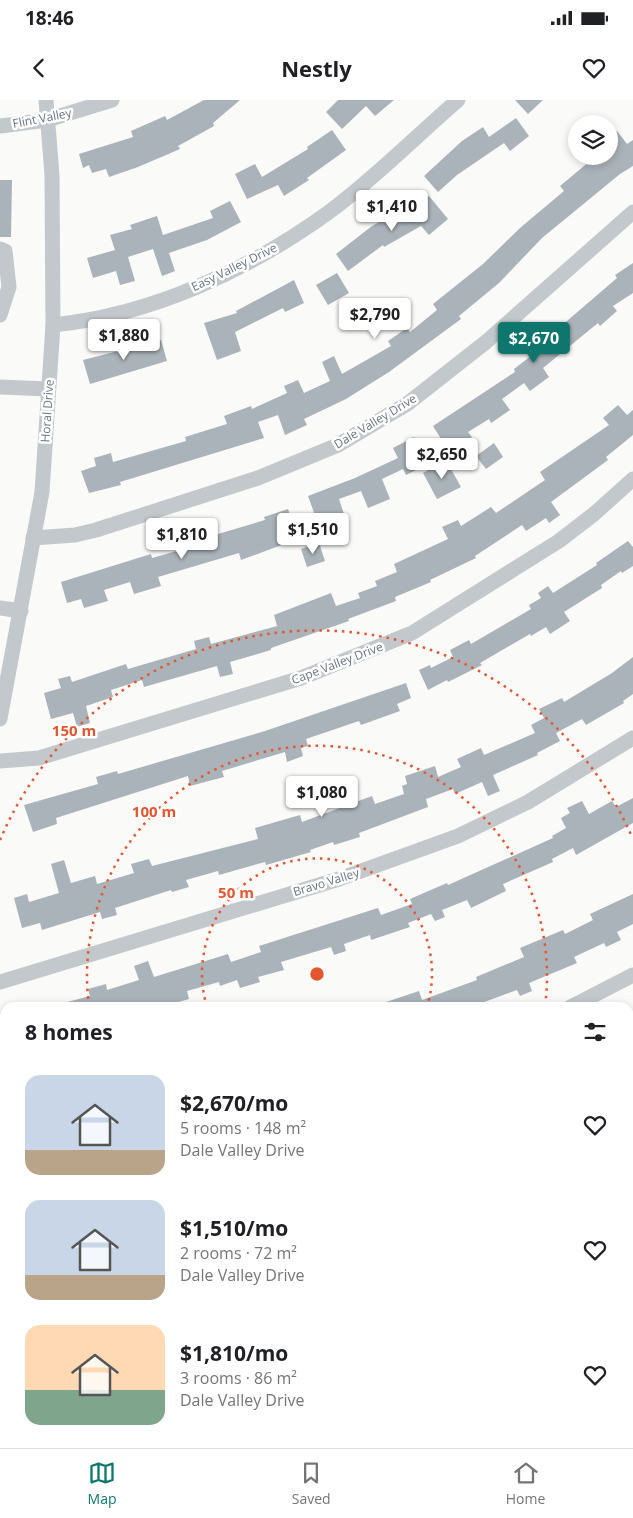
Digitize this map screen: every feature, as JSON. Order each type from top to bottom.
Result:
[{"type":"street","name":"Horal Drive","points":[[0,719],[42,492],[53,325],[52,192],[46,100]]},
{"type":"street","name":"Flint Valley","points":[[0,126],[47,120],[112,100]]},
{"type":"street","name":"Easy Valley Drive","points":[[53,325],[75,323],[126,312],[193,288],[253,260],[330,212],[458,100]]},
{"type":"street","name":"Dale Valley Drive","points":[[34,538],[75,535],[96,530],[258,478],[338,445],[407,404],[486,342],[633,212]]},
{"type":"street","points":[[0,249],[5,251],[9,287],[0,315]]},
{"type":"street","points":[[0,387],[48,389]]},
{"type":"street","name":"Cape Valley Drive","points":[[0,761],[39,758],[301,678],[412,633],[559,541],[594,514],[633,478]]},
{"type":"street","points":[[0,608],[21,611]]},
{"type":"street","name":"Bravo Valley","points":[[0,982],[339,879],[449,839],[528,802],[633,738]]},
{"type":"street","points":[[581,1002],[633,975]]},
{"type":"building","points":[[204,100],[240,100],[213,123],[214,126],[178,146],[180,149],[109,177],[106,169],[92,173],[89,165],[83,168],[79,154],[133,137],[131,131],[165,116],[167,120]]},
{"type":"building","points":[[338,100],[394,100],[375,116],[366,106],[342,129],[326,112]]},
{"type":"building","points":[[515,100],[543,100],[528,114]]},
{"type":"building","points":[[516,118],[529,136],[510,151],[504,143],[457,175],[438,192],[424,176],[462,141],[483,127],[489,137]]},
{"type":"building","points":[[332,130],[346,150],[307,178],[309,180],[284,196],[278,185],[247,199],[235,174],[255,164],[262,177],[308,149],[307,147]]},
{"type":"building","points":[[618,132],[627,144],[633,140],[633,166],[620,174],[542,238],[499,283],[459,316],[461,319],[389,372],[346,399],[304,419],[307,425],[285,435],[278,415],[258,422],[264,438],[120,482],[121,485],[89,493],[81,471],[96,466],[94,458],[111,453],[113,462],[186,441],[185,437],[227,424],[224,416],[251,406],[252,409],[287,393],[284,386],[298,380],[304,393],[330,381],[322,362],[334,356],[342,374],[391,346],[388,341],[407,328],[410,332],[437,310],[433,304],[483,264],[520,228],[564,191],[560,186],[585,165],[618,165]]},
{"type":"building","points":[[0,180],[12,180],[11,237],[0,237]]},
{"type":"building","points":[[429,196],[448,219],[429,235],[421,226],[384,247],[383,245],[348,271],[336,254],[372,226],[392,215],[396,223]]},
{"type":"building","points":[[230,201],[241,222],[207,240],[169,253],[175,271],[162,276],[153,249],[128,257],[135,281],[120,285],[116,271],[93,278],[87,258],[115,250],[110,235],[132,229],[130,225],[157,216],[163,235],[213,218],[210,211]]},
{"type":"building","points":[[633,263],[633,293],[613,306],[617,311],[600,326],[598,323],[543,368],[549,377],[530,391],[524,383],[502,399],[510,410],[491,423],[489,419],[468,432],[472,437],[449,452],[433,426],[515,372],[514,369],[549,342],[546,339],[617,278],[615,275]]},
{"type":"building","points":[[337,273],[349,293],[328,305],[316,285]]},
{"type":"building","points":[[294,280],[304,303],[285,312],[283,308],[235,332],[241,351],[217,360],[204,323],[237,313],[236,311]]},
{"type":"building","points":[[161,340],[167,361],[90,384],[83,360]]},
{"type":"building","points":[[618,405],[627,415],[633,410],[633,435],[606,457],[608,460],[551,502],[560,515],[549,523],[546,518],[526,531],[522,525],[475,556],[476,558],[430,580],[431,582],[395,597],[396,601],[348,619],[349,621],[271,648],[271,650],[230,662],[233,674],[220,677],[217,666],[144,687],[142,680],[111,690],[113,697],[86,706],[90,723],[77,727],[73,713],[51,719],[44,693],[61,688],[58,679],[70,676],[72,682],[126,664],[128,669],[196,649],[194,641],[209,637],[211,644],[277,626],[274,615],[331,593],[336,606],[360,598],[358,593],[377,586],[375,581],[397,572],[394,564],[448,539],[442,527],[458,520],[461,526],[491,507],[496,513],[545,480],[540,472],[609,425],[603,418]]},
{"type":"building","points":[[414,437],[428,464],[406,475],[403,469],[382,479],[390,499],[368,508],[361,491],[339,499],[346,520],[335,524],[331,513],[316,518],[308,496],[355,478],[398,458],[393,448]]},
{"type":"building","points":[[494,443],[503,457],[486,469],[476,456]]},
{"type":"building","points":[[446,460],[461,487],[437,499],[423,473]]},
{"type":"building","points":[[288,509],[298,539],[241,560],[239,553],[158,577],[161,586],[134,594],[130,582],[104,590],[108,601],[84,608],[81,599],[67,603],[61,582],[151,554],[152,558],[209,542],[208,537],[265,520],[264,517]]},
{"type":"building","points":[[628,541],[633,547],[633,566],[622,573],[621,571],[601,585],[602,588],[564,612],[570,621],[550,634],[546,627],[531,636],[530,634],[480,663],[482,665],[428,690],[419,670],[430,665],[431,668],[453,657],[450,650],[469,640],[471,644],[531,609],[529,605],[541,598],[538,593],[548,586],[553,593],[597,565],[596,563]]},
{"type":"building","points":[[319,543],[325,561],[307,567],[301,549]]},
{"type":"building","points":[[633,657],[633,694],[623,701],[624,703],[586,725],[582,719],[556,733],[560,741],[537,753],[538,755],[493,775],[500,791],[488,796],[482,782],[455,794],[453,789],[426,799],[428,807],[359,833],[360,837],[334,845],[333,842],[310,850],[311,852],[266,865],[265,862],[219,875],[218,871],[186,880],[189,887],[172,892],[171,890],[115,908],[117,915],[102,919],[100,912],[42,930],[40,923],[22,928],[14,898],[27,894],[29,902],[59,893],[51,864],[64,860],[71,883],[95,876],[97,884],[134,873],[131,864],[149,859],[152,866],[258,839],[255,828],[300,815],[302,822],[372,796],[375,804],[404,794],[402,786],[407,784],[405,776],[435,766],[438,777],[461,767],[457,759],[481,748],[484,755],[535,733],[531,725],[544,718],[539,709],[562,698],[564,702],[612,673]]},
{"type":"building","points":[[406,683],[411,698],[397,704],[400,711],[361,725],[359,721],[306,739],[308,746],[301,748],[303,756],[287,762],[285,752],[222,771],[224,777],[190,786],[188,776],[56,818],[57,824],[33,832],[24,805],[98,784],[96,777],[117,771],[118,774],[265,731]]},
{"type":"building","points":[[633,798],[633,823],[576,855],[573,848],[552,859],[553,862],[503,884],[506,891],[471,908],[467,900],[442,910],[445,917],[435,921],[431,914],[408,923],[410,927],[371,940],[370,935],[344,944],[346,951],[334,955],[331,947],[281,962],[284,970],[258,977],[260,982],[240,988],[237,980],[220,986],[219,982],[187,991],[189,999],[179,1002],[68,1002],[90,996],[88,989],[106,984],[107,990],[139,980],[134,966],[148,961],[154,977],[228,954],[231,962],[261,952],[259,946],[378,908],[381,915],[412,904],[410,899],[447,883],[448,885],[553,838],[552,836],[566,828],[561,818],[570,813],[567,808],[582,801],[589,814],[612,801],[616,807]]},
{"type":"building","points":[[633,894],[633,924],[617,932],[621,940],[606,947],[604,943],[574,957],[577,963],[529,983],[532,991],[520,996],[517,990],[484,1002],[386,1002],[419,991],[422,1000],[477,980],[476,977],[524,957],[520,948],[563,930],[565,934],[593,920],[590,914]]}]
